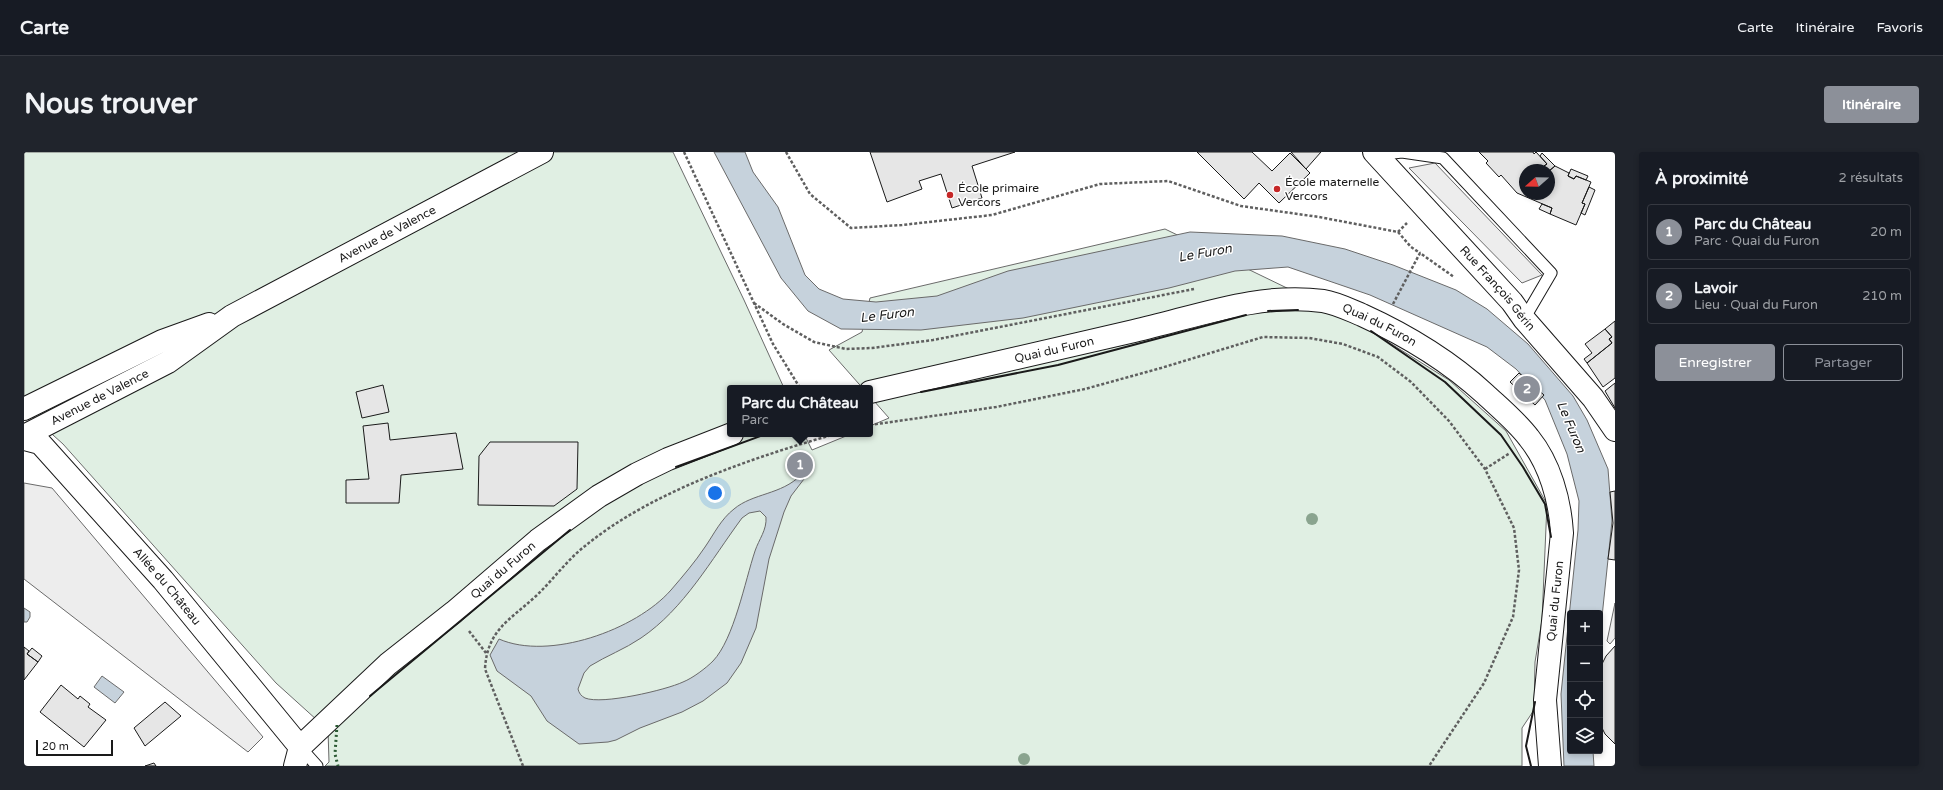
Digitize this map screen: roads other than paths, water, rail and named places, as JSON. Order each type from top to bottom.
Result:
[{"type":"street","name":"Avenue de Valence","points":[[24,438],[168,362],[232,316],[542,152]]},
{"type":"street","name":"Rue François Gérin","points":[[1375,153],[1512,302],[1524,319],[1593,398],[1615,430]]},
{"type":"street","name":"Quai du Furon","points":[[873,391],[1134,331],[1197,314],[1282,298],[1325,302],[1383,325],[1446,361],[1470,380],[1529,437],[1540,454],[1549,474],[1561,514],[1562,533],[1545,700],[1550,766]]},
{"type":"street","name":"Avenue de Valence","points":[[24,409],[162,341],[232,316]]},
{"type":"street","points":[[24,432],[46,399]]},
{"type":"street","name":"Quai du Furon","points":[[298,756],[388,664],[454,612],[538,540],[598,496],[636,474],[668,459],[727,436]]},
{"type":"street","name":"Allée du Château","points":[[24,438],[40,443],[46,449],[163,580],[298,756]]},
{"type":"lane","points":[[1375,153],[1402,152],[1443,158],[1551,273],[1524,319]]},
{"type":"lane","points":[[298,756],[317,766]]},
{"type":"water","name":"Le Furon","points":[[714,152],[745,152],[753,172],[778,207],[805,275],[819,289],[843,299],[876,302],[937,296],[1008,271],[1190,232],[1282,236],[1345,249],[1393,265],[1456,290],[1487,309],[1528,344],[1573,396],[1587,420],[1608,469],[1612,521],[1603,610],[1570,610],[1578,530],[1579,501],[1567,454],[1545,400],[1516,369],[1487,347],[1370,295],[1288,267],[1235,271],[1169,288],[1023,318],[921,330],[841,329],[808,311],[781,278]]},
{"type":"water","points":[[801,475],[804,479],[791,496],[784,512],[769,559],[756,628],[741,663],[727,683],[703,701],[682,712],[640,728],[616,740],[579,744],[547,721],[531,696],[497,671],[490,655],[499,639],[519,645],[542,646],[566,644],[591,638],[636,618],[656,604],[671,590],[697,558],[721,522],[729,513],[750,500],[793,482]],"holes":[[[760,511],[766,517],[764,530],[755,551],[733,624],[727,639],[713,661],[691,678],[663,689],[634,696],[605,700],[593,700],[585,698],[581,695],[578,689],[584,673],[590,666],[629,646],[671,613],[696,583],[742,518],[749,513]]]},
{"type":"water","points":[[24,608],[30,612],[30,617],[27,622],[24,622]]},
{"type":"water","points":[[1567,636],[1567,754],[1593,754],[1594,766],[1564,766],[1561,694]]},
{"type":"water","points":[[102,676],[124,692],[115,703],[94,687]]},
{"type":"place","name":"École maternelle Vercors","points":[[1277,189]]},
{"type":"place","name":"École primaire Vercors","points":[[950,195]]},
{"type":"place","name":"Lavoir","points":[[1527,389]]},
{"type":"place","name":"Parc du Château","points":[[800,465]]}]
